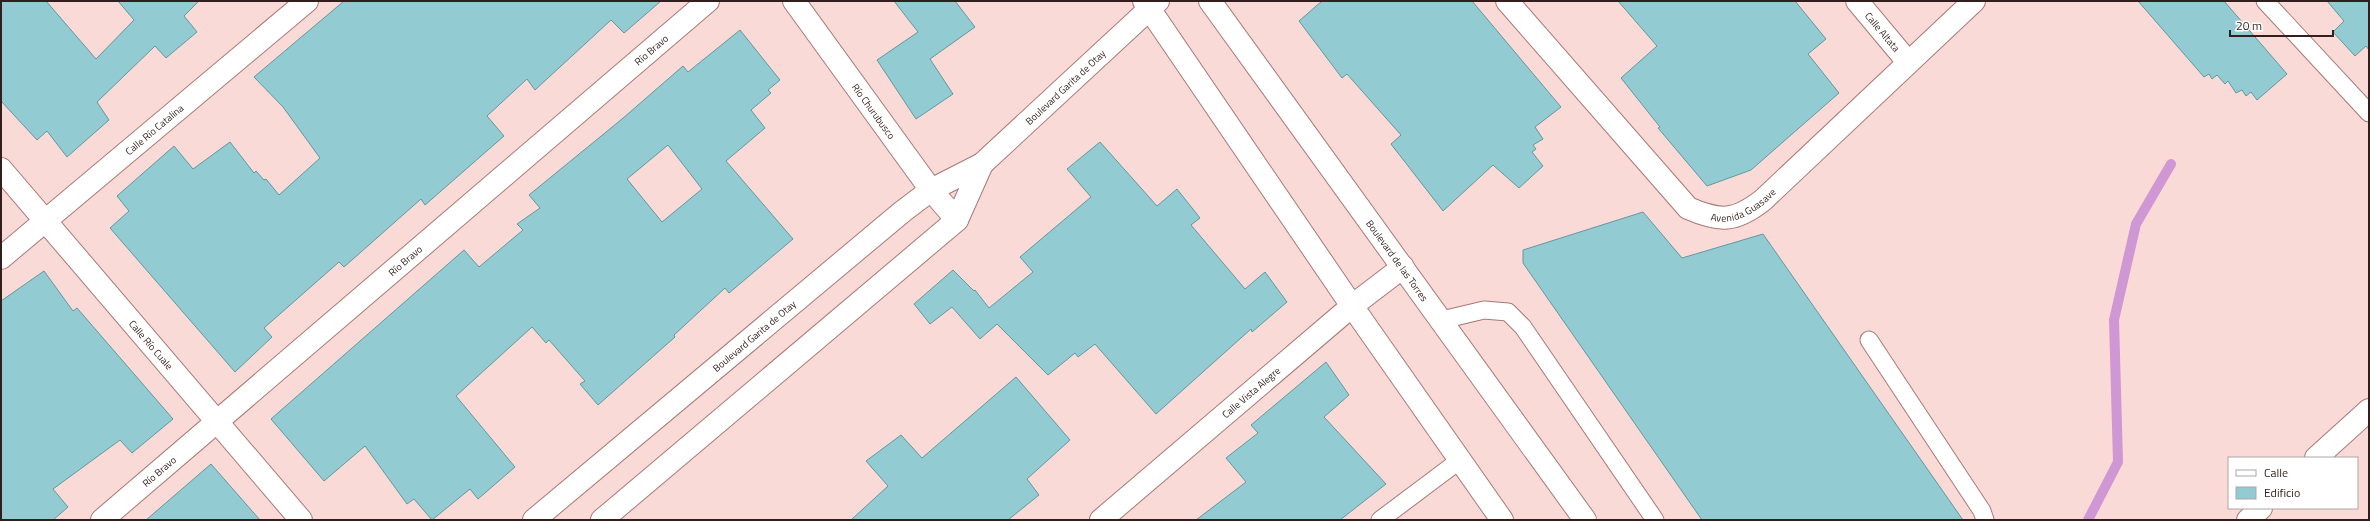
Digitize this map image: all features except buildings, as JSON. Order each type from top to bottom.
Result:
[{"type":"street","name":"Calle Río Catalina","points":[[1,258],[307,1]]},
{"type":"street","name":"Río Bravo","points":[[102,520],[708,1]]},
{"type":"street","name":"Río Churubusco","points":[[794,1],[931,190],[957,220]]},
{"type":"street","name":"Boulevard de las Torres","points":[[1210,1],[1442,320],[1585,520]]},
{"type":"street","name":"Avenida Guasave","points":[[1507,1],[1688,208],[1716,218],[1732,218],[1747,213],[1763,200],[1974,1]]},
{"type":"street","name":"Calle Altata","points":[[1857,1],[1908,62]]},
{"type":"street","name":"Boulevard Garita de Otay","points":[[534,520],[931,190],[982,164],[1150,4]]},
{"type":"street","points":[[1150,4],[1352,306],[1502,520]]},
{"type":"street","name":"Boulevard Garita de Otay","points":[[602,520],[957,220],[982,164]]},
{"type":"street","name":"Calle Río Cuale","points":[[1,169],[301,520]]},
{"type":"street","name":"Calle Vista Alegre","points":[[1101,520],[1352,306],[1403,267]]},
{"type":"street","points":[[2317,457],[2369,410]]},
{"type":"street","points":[[2248,520],[2261,509]]},
{"type":"lane","points":[[2264,1],[2369,113]]},
{"type":"lane","points":[[1442,320],[1484,310],[1508,312],[1523,326],[1655,520]]},
{"type":"lane","points":[[1869,340],[1982,511],[1985,520]]},
{"type":"lane","points":[[1380,520],[1460,460]]},
{"type":"waterway","points":[[2088,520],[2118,462],[2114,320],[2136,224],[2171,164]]}]
